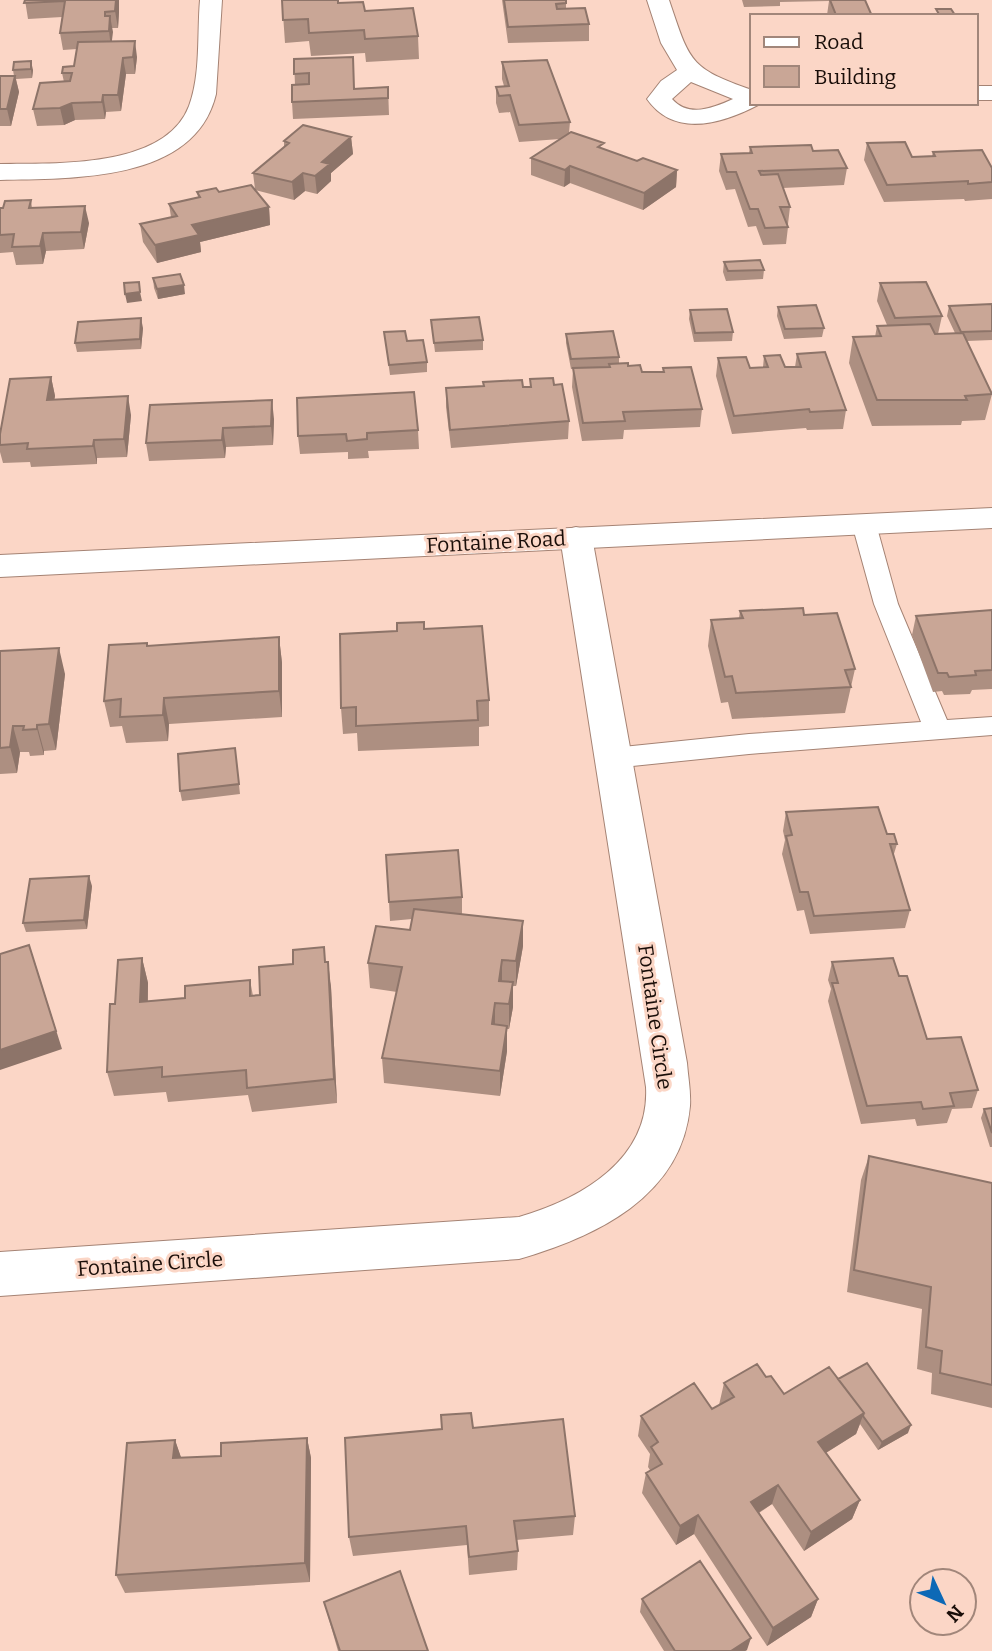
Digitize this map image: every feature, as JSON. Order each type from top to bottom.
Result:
[{"type":"street","points":[[0,172],[106,166],[149,154],[183,136],[192,127],[201,107],[211,0]]},
{"type":"street","points":[[657,0],[678,59],[689,73],[750,98]]},
{"type":"street","points":[[689,73],[669,86],[659,99],[665,108],[681,116],[705,117],[730,110],[750,100]]},
{"type":"street","name":"Fontaine Road","points":[[0,566],[992,518]]},
{"type":"street","name":"Fontaine Circle","points":[[0,1274],[519,1238],[551,1230],[606,1202],[634,1178],[656,1150],[668,1111],[665,1063],[576,537]]},
{"type":"lane","points":[[864,524],[886,604],[937,729]]},
{"type":"lane","points":[[613,758],[992,726]]},
{"type":"building","points":[[25,0],[116,0],[115,11],[105,12],[105,16],[110,16],[109,31],[60,33],[65,1],[24,3]]},
{"type":"building","points":[[282,0],[363,2],[365,11],[413,8],[418,36],[365,39],[364,30],[309,33],[308,19],[283,20]]},
{"type":"building","points":[[504,0],[566,0],[566,3],[556,4],[557,9],[585,8],[589,24],[508,27]]},
{"type":"building","points":[[830,0],[865,0],[871,14],[836,14]]},
{"type":"building","points":[[936,9],[951,9],[954,14],[939,14]]},
{"type":"building","points":[[135,41],[133,57],[123,58],[118,95],[103,95],[102,102],[33,109],[40,83],[70,81],[72,73],[62,73],[63,67],[74,66],[78,42]]},
{"type":"building","points":[[353,57],[354,89],[388,87],[388,98],[292,102],[292,85],[309,84],[309,73],[294,74],[294,59]]},
{"type":"building","points":[[547,60],[570,122],[519,125],[510,95],[499,96],[496,87],[509,86],[502,62]]},
{"type":"building","points":[[31,61],[31,69],[13,70],[14,62]]},
{"type":"building","points":[[0,76],[15,76],[7,109],[0,109]]},
{"type":"building","points":[[303,125],[351,137],[322,162],[330,164],[315,176],[303,173],[292,182],[253,173],[289,143],[284,141]]},
{"type":"building","points":[[571,132],[604,143],[598,147],[637,161],[643,158],[677,170],[644,193],[570,166],[565,170],[531,158]]},
{"type":"building","points":[[905,142],[912,157],[935,156],[933,152],[982,150],[992,168],[992,182],[887,185],[867,143]]},
{"type":"building","points":[[811,145],[813,151],[838,150],[847,168],[759,171],[761,175],[778,174],[790,207],[780,207],[788,227],[765,228],[758,209],[750,209],[736,172],[727,172],[721,154],[752,153],[750,147]]},
{"type":"building","points":[[251,185],[269,207],[192,225],[199,235],[155,245],[140,224],[177,216],[169,204],[200,197],[197,192],[216,188],[219,192]]},
{"type":"building","points":[[31,200],[29,208],[85,206],[81,232],[43,233],[40,246],[12,247],[14,234],[0,235],[0,208],[3,208],[5,201]]},
{"type":"building","points":[[760,260],[764,270],[728,271],[724,262]]},
{"type":"building","points":[[180,274],[184,285],[157,289],[153,278]]},
{"type":"building","points":[[139,282],[140,292],[125,294],[124,283]]},
{"type":"building","points":[[926,282],[942,316],[895,318],[880,283]]},
{"type":"building","points":[[992,304],[992,331],[961,332],[949,306]]},
{"type":"building","points":[[816,305],[824,328],[785,329],[778,307]]},
{"type":"building","points":[[727,309],[733,332],[695,333],[690,310]]},
{"type":"building","points":[[479,317],[483,340],[434,343],[431,320]]},
{"type":"building","points":[[141,318],[140,339],[75,343],[78,322]]},
{"type":"building","points":[[930,324],[935,334],[963,333],[992,394],[965,396],[967,400],[877,400],[853,337],[881,336],[877,326]]},
{"type":"building","points":[[405,331],[407,341],[423,340],[427,362],[389,365],[384,332]]},
{"type":"building","points":[[613,331],[619,357],[571,359],[566,334]]},
{"type":"building","points":[[825,352],[846,410],[810,412],[809,409],[734,416],[718,358],[746,357],[750,368],[768,367],[764,356],[780,355],[785,367],[801,367],[797,354]]},
{"type":"building","points":[[628,363],[628,366],[640,365],[642,372],[664,372],[663,368],[691,367],[702,409],[623,412],[625,421],[583,423],[573,368],[610,367],[609,364]]},
{"type":"building","points":[[51,377],[47,400],[128,396],[124,439],[94,440],[93,446],[27,449],[28,443],[0,445],[10,379]]},
{"type":"building","points":[[553,378],[554,385],[562,384],[569,421],[450,430],[446,388],[522,380],[523,387],[531,387],[530,379]]},
{"type":"building","points":[[414,392],[418,430],[367,433],[367,439],[347,441],[346,434],[298,436],[297,398]]},
{"type":"building","points":[[272,400],[271,426],[223,428],[222,440],[146,443],[150,405]]},
{"type":"building","points":[[803,608],[804,615],[837,613],[855,669],[845,670],[851,687],[736,693],[732,676],[725,677],[711,620],[743,618],[740,611]]},
{"type":"building","points":[[992,610],[992,670],[975,671],[976,675],[949,677],[947,673],[938,673],[916,616]]},
{"type":"building","points":[[424,622],[424,629],[482,626],[489,700],[477,701],[478,720],[356,726],[356,707],[341,708],[340,634],[397,631],[397,623]]},
{"type":"building","points":[[279,637],[279,691],[164,698],[163,715],[120,717],[121,699],[104,701],[109,645],[147,643],[147,646]]},
{"type":"building","points":[[59,648],[49,724],[37,725],[37,729],[23,730],[24,726],[13,726],[10,747],[0,748],[0,651]]},
{"type":"building","points":[[235,748],[239,784],[180,791],[178,754]]},
{"type":"building","points":[[878,807],[887,834],[894,834],[897,844],[890,844],[910,910],[814,916],[808,892],[800,892],[786,836],[792,835],[786,812]]},
{"type":"building","points":[[458,850],[462,897],[389,902],[386,855]]},
{"type":"building","points":[[89,876],[84,920],[23,923],[30,879]]},
{"type":"building","points":[[414,909],[523,921],[516,961],[502,960],[499,981],[513,982],[509,1004],[495,1003],[492,1024],[507,1026],[500,1071],[382,1058],[402,967],[368,963],[376,926],[410,930]]},
{"type":"building","points":[[29,945],[56,1031],[0,1050],[0,954]]},
{"type":"building","points":[[324,947],[325,962],[328,962],[334,1079],[247,1088],[246,1070],[162,1077],[162,1067],[107,1072],[110,1004],[115,1004],[118,960],[142,958],[140,1002],[185,998],[185,986],[250,980],[250,996],[260,995],[259,967],[293,964],[293,950]]},
{"type":"building","points":[[893,958],[899,976],[907,976],[927,1039],[961,1037],[978,1090],[950,1093],[954,1106],[923,1109],[921,1102],[867,1106],[832,983],[838,983],[832,962]]},
{"type":"building","points":[[992,1108],[992,1133],[984,1109]]},
{"type":"building","points":[[869,1156],[992,1183],[992,1385],[940,1373],[942,1351],[926,1347],[931,1287],[854,1270]]},
{"type":"building","points":[[867,1363],[911,1425],[882,1442],[838,1379]]},
{"type":"building","points":[[757,1364],[766,1377],[771,1376],[784,1394],[829,1367],[864,1413],[818,1442],[860,1500],[811,1532],[778,1485],[751,1502],[818,1599],[773,1628],[698,1515],[680,1526],[646,1473],[662,1464],[651,1447],[658,1442],[641,1416],[694,1383],[712,1409],[734,1397],[724,1383]]},
{"type":"building","points":[[471,1413],[473,1428],[563,1419],[575,1516],[514,1521],[518,1551],[469,1557],[466,1526],[349,1537],[345,1438],[442,1429],[441,1415]]},
{"type":"building","points":[[307,1438],[305,1563],[116,1575],[127,1443],[175,1440],[173,1458],[221,1456],[221,1443]]},
{"type":"building","points":[[700,1561],[751,1638],[731,1651],[675,1651],[642,1599]]},
{"type":"building","points":[[400,1571],[428,1651],[340,1651],[324,1602]]}]
